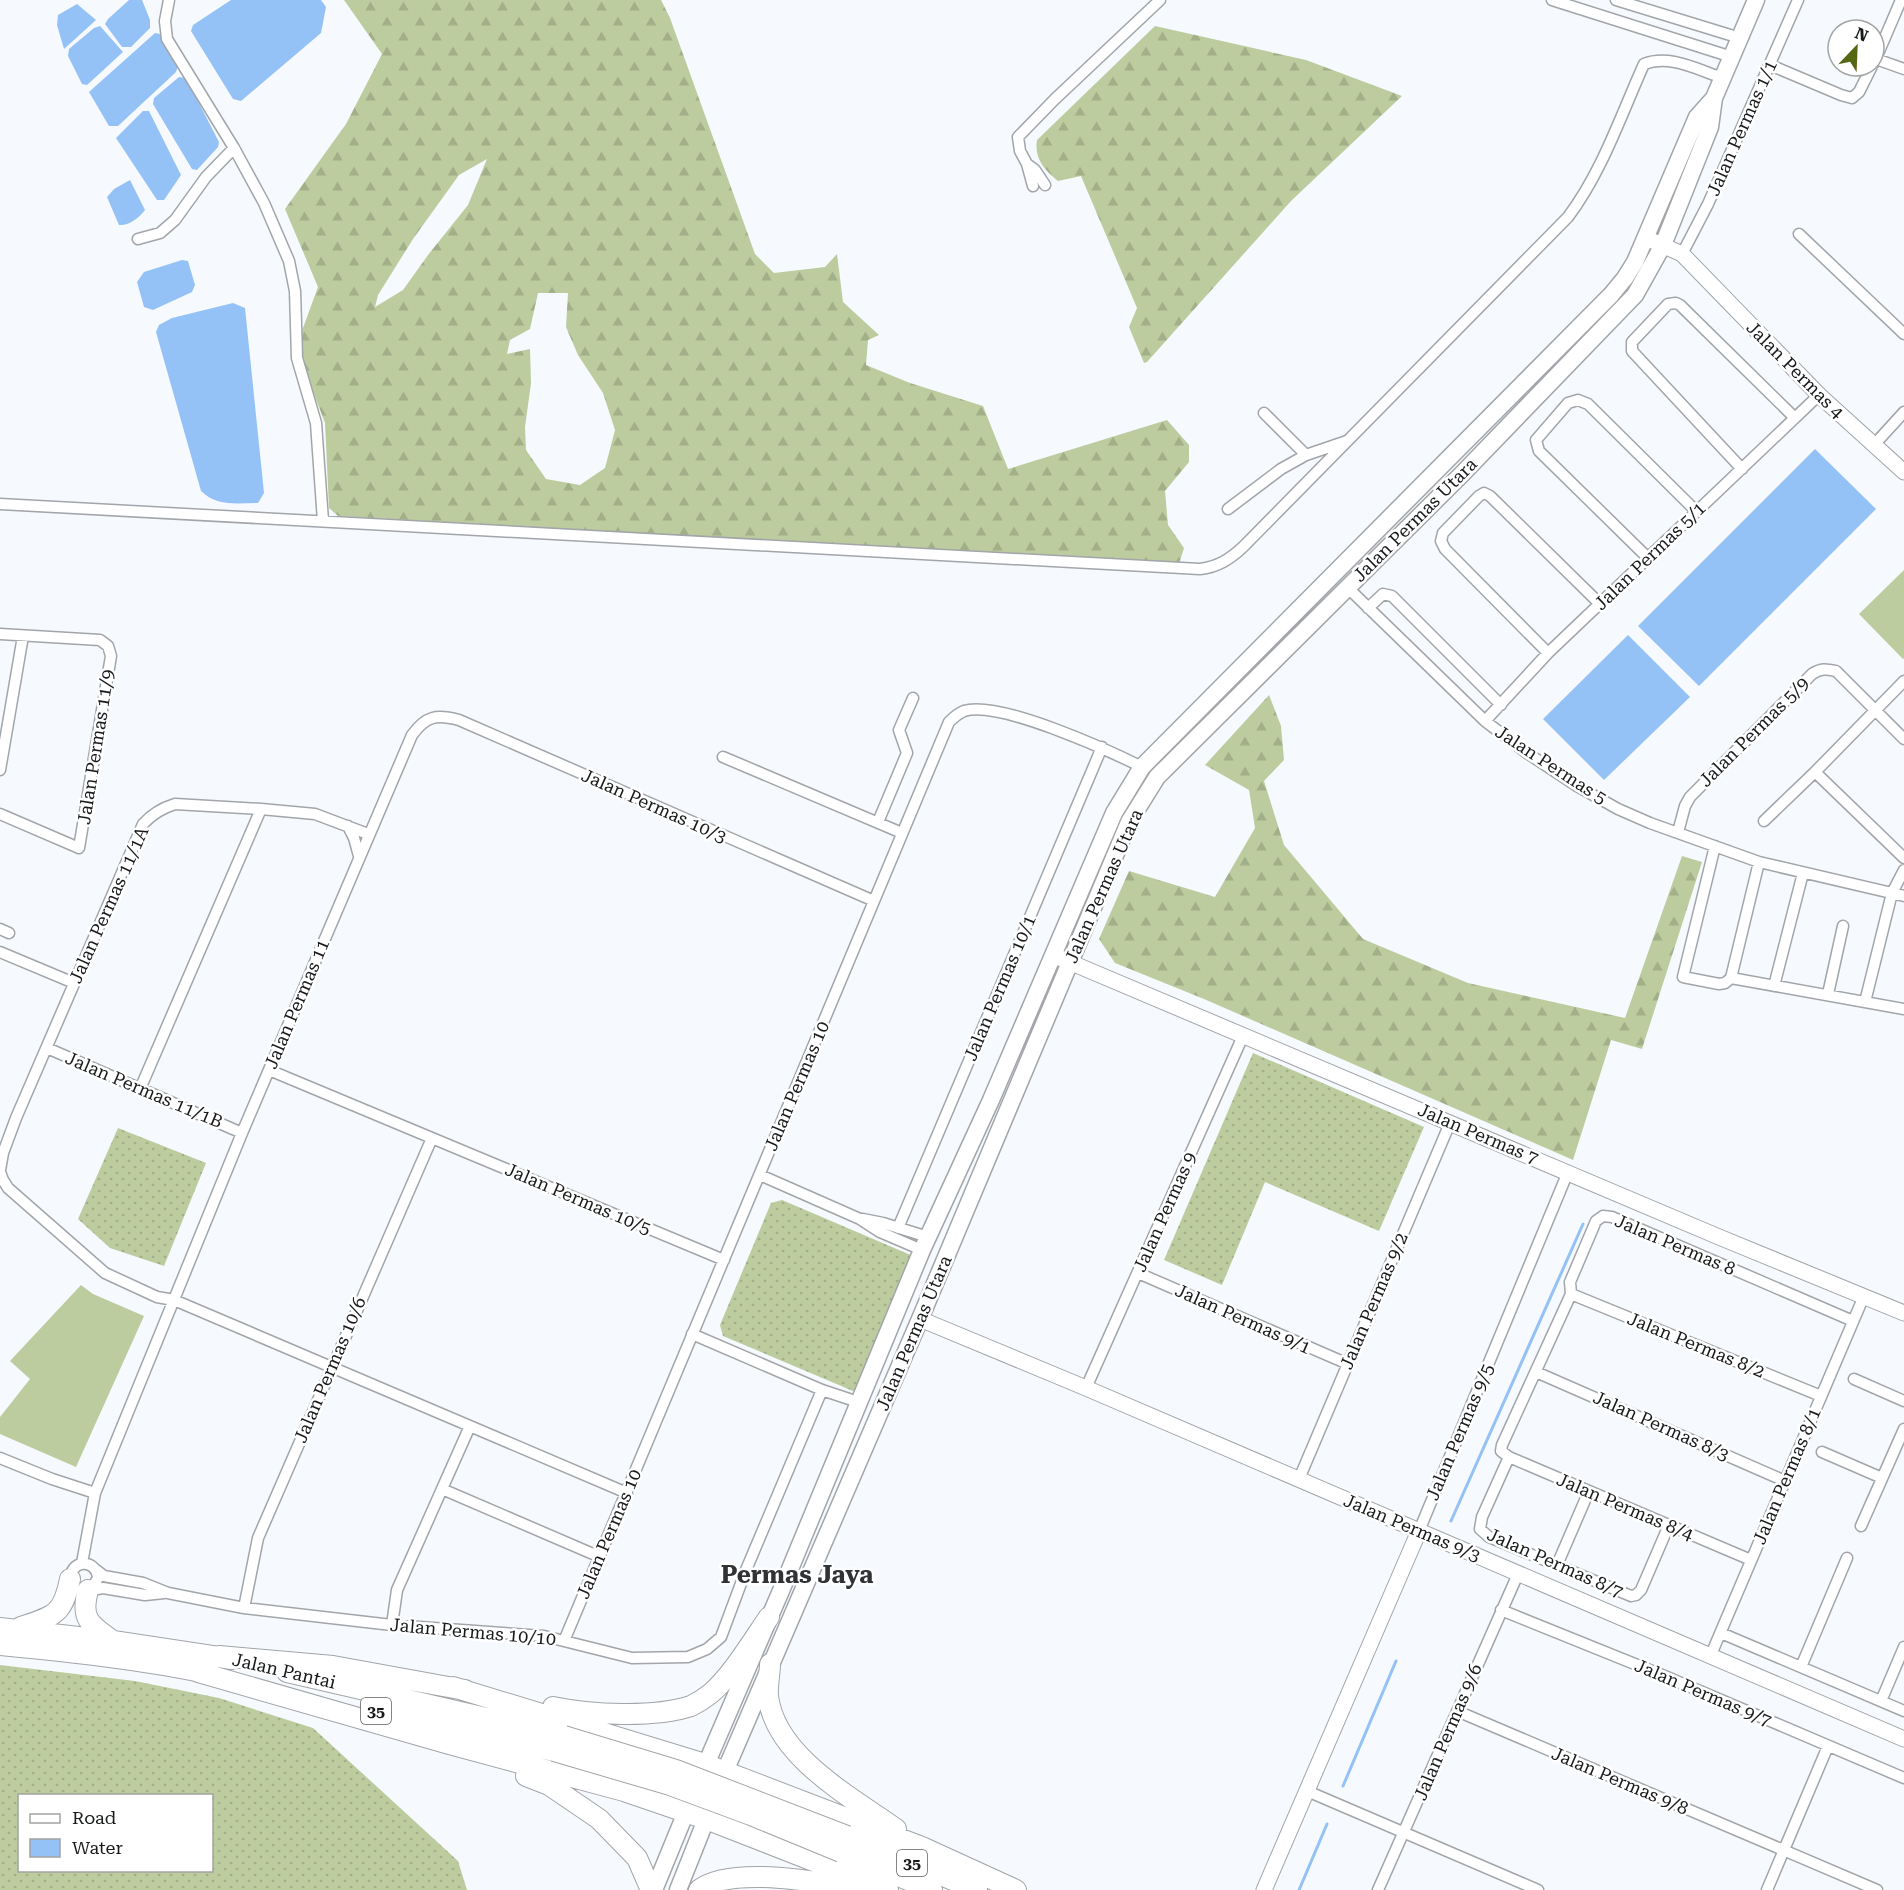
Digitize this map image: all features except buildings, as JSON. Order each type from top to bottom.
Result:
[{"type":"highway","points":[[8,1628],[47,1619],[59,1611],[66,1598],[70,1579]]},
{"type":"highway","points":[[90,1589],[84,1607],[86,1617],[95,1629],[113,1641]]},
{"type":"highway","points":[[219,1656],[333,1666],[561,1709],[629,1714],[672,1710],[693,1705],[711,1693],[769,1617]]},
{"type":"highway","name":"Jalan Pantai","points":[[8,1628],[219,1656],[559,1744]]},
{"type":"highway","name":"Jalan Pantai","points":[[0,1645],[84,1653],[198,1671],[559,1744]]},
{"type":"highway","points":[[771,1664],[768,1695],[774,1720],[785,1741],[815,1770],[922,1847]]},
{"type":"highway","points":[[198,1671],[635,1795],[706,1819],[888,1890]]},
{"type":"highway","points":[[453,1687],[705,1764],[922,1847],[1016,1890]]},
{"type":"highway","points":[[449,1744],[549,1785],[599,1819],[637,1858],[652,1890]]},
{"type":"highway","name":"35","points":[[559,1744],[751,1815],[977,1890]]},
{"type":"highway","points":[[635,1795],[654,1788],[661,1782],[664,1774],[660,1760],[649,1746]]},
{"type":"highway","points":[[759,1839],[756,1825],[758,1809],[768,1798],[778,1792]]},
{"type":"highway","name":"35","points":[[844,1844],[932,1890]]},
{"type":"highway","points":[[699,1890],[720,1880],[746,1877],[872,1890]]},
{"type":"main road","name":"Jalan Permas Utara","points":[[678,1890],[725,1772],[920,1319],[1129,822],[1157,777],[1462,474],[1635,295],[1662,246],[1710,127],[1714,98],[1756,0]]},
{"type":"main road","name":"Jalan Permas Utara","points":[[652,1890],[925,1243],[991,1100],[1051,955],[1114,813],[1142,767],[1591,316],[1625,278],[1646,238],[1697,117],[1714,98]]},
{"type":"main road","points":[[991,1100],[996,1096],[1001,1096],[1010,1106]]},
{"type":"street","points":[[169,0],[165,21],[168,39],[234,148],[264,203],[293,276],[297,357],[316,423],[323,521]]},
{"type":"street","points":[[1033,186],[1018,143],[1018,137],[1022,131],[1160,0]]},
{"type":"street","points":[[1552,0],[1732,57]]},
{"type":"street","points":[[1591,12],[1595,0]]},
{"type":"street","points":[[1616,0],[1740,38]]},
{"type":"street","name":"Jalan Permas 1/1","points":[[1686,259],[1798,0]]},
{"type":"street","points":[[1886,35],[1901,0]]},
{"type":"street","points":[[0,504],[1200,569],[1212,567],[1234,556],[1568,217],[1581,200],[1602,159],[1644,64],[1656,59],[1666,60],[1723,78]]},
{"type":"street","points":[[1770,65],[1852,98],[1860,92],[1867,78]]},
{"type":"street","points":[[1886,65],[1904,69]]},
{"type":"street","points":[[138,239],[160,233],[175,220],[206,177],[234,148]]},
{"type":"street","points":[[1027,164],[1035,170],[1045,186]]},
{"type":"street","points":[[1799,234],[1904,334]]},
{"type":"street","name":"Jalan Permas 4","points":[[1646,238],[1686,259],[1819,395],[1904,472]]},
{"type":"street","points":[[1654,262],[1686,259]]},
{"type":"street","points":[[1742,469],[1632,351],[1632,342],[1668,304],[1680,305],[1795,418]]},
{"type":"street","name":"Jalan Permas 5/1","points":[[1485,721],[1548,653],[1819,395]]},
{"type":"street","points":[[1648,558],[1539,451],[1536,441],[1568,403],[1578,400],[1588,404],[1697,512]]},
{"type":"street","points":[[1873,446],[1904,412]]},
{"type":"street","points":[[1264,413],[1306,455]]},
{"type":"street","points":[[1228,509],[1281,469],[1306,455],[1350,440]]},
{"type":"street","points":[[1548,653],[1445,549],[1441,541],[1443,533],[1485,493],[1600,604]]},
{"type":"street","name":"Jalan Permas 5","points":[[1347,587],[1485,721],[1527,753],[1577,786],[1618,809],[1650,823],[1759,862],[1904,896]]},
{"type":"street","points":[[1368,608],[1383,594],[1392,596],[1501,705]]},
{"type":"street","points":[[0,634],[23,636],[0,770]]},
{"type":"street","name":"Jalan Permas 11/9","points":[[0,814],[80,848],[111,656],[108,646],[100,640],[23,636]]},
{"type":"street","name":"Jalan Permas 5/9","points":[[1678,832],[1685,806],[1690,797],[1819,669],[1836,671],[1876,711]]},
{"type":"street","points":[[1764,821],[1904,681]]},
{"type":"street","points":[[878,822],[907,753],[899,730],[913,698]]},
{"type":"street","name":"Jalan Permas 10","points":[[564,1641],[949,722],[963,711],[982,709],[1031,721],[1102,747],[1142,767]]},
{"type":"street","points":[[1876,711],[1904,739]]},
{"type":"street","name":"Jalan Permas 10/3","points":[[433,718],[448,717],[459,720],[874,901]]},
{"type":"street","name":"Jalan Permas 11","points":[[82,1563],[95,1493],[242,1132],[412,735],[422,722],[433,718]]},
{"type":"street","name":"Jalan Permas 10/1","points":[[898,1228],[1102,747]]},
{"type":"street","points":[[723,757],[902,833]]},
{"type":"street","points":[[1815,772],[1904,858]]},
{"type":"street","name":"Jalan Permas 11/1A","points":[[368,834],[315,814],[261,809],[175,804],[149,817],[143,824],[3,1153],[0,1171],[3,1180],[8,1188],[105,1273],[157,1297],[174,1300],[627,1492]]},
{"type":"street","points":[[140,1089],[261,809]]},
{"type":"street","points":[[359,857],[348,826],[360,823],[377,813]]},
{"type":"street","points":[[1715,846],[1683,977],[1719,984],[1731,978],[1759,862]]},
{"type":"street","points":[[1865,1002],[1892,893],[1904,872]]},
{"type":"street","points":[[1774,986],[1803,873]]},
{"type":"street","points":[[1828,994],[1843,926]]},
{"type":"street","points":[[0,952],[74,983]]},
{"type":"street","name":"Jalan Permas 7","points":[[1051,955],[1904,1313]]},
{"type":"street","points":[[1731,978],[1904,1009]]},
{"type":"street","name":"Jalan Permas 9","points":[[1086,1388],[1243,1036]]},
{"type":"street","name":"Jalan Permas 11/1B","points":[[47,1048],[242,1132]]},
{"type":"street","name":"Jalan Permas 10/5","points":[[269,1070],[724,1260]]},
{"type":"street","name":"Jalan Permas 9/2","points":[[1299,1479],[1450,1123]]},
{"type":"street","name":"Jalan Permas 10/6","points":[[244,1608],[258,1538],[432,1138]]},
{"type":"street","name":"Jalan Permas 9/5","points":[[1264,1890],[1419,1531],[1568,1172]]},
{"type":"street","points":[[760,1176],[860,1219],[880,1232],[925,1243]]},
{"type":"street","name":"Jalan Permas 8","points":[[1505,1454],[1502,1445],[1571,1294],[1570,1282],[1596,1221],[1602,1216],[1612,1217],[1853,1322]]},
{"type":"street","points":[[860,1219],[884,1222],[925,1243]]},
{"type":"street","name":"Jalan Permas 9/1","points":[[1138,1273],[1348,1364]]},
{"type":"street","name":"Jalan Permas 8/2","points":[[1571,1294],[1821,1396]]},
{"type":"street","name":"Jalan Permas 8/1","points":[[1710,1657],[1864,1296]]},
{"type":"street","name":"Jalan Permas 9/3","points":[[920,1319],[1904,1739]]},
{"type":"street","points":[[692,1334],[822,1390],[858,1402]]},
{"type":"street","name":"Jalan Permas 8/3","points":[[1536,1372],[1785,1480]]},
{"type":"street","points":[[1854,1379],[1904,1401]]},
{"type":"street","name":"Jalan Permas 10/10","points":[[96,1570],[104,1576],[143,1583],[168,1593],[244,1608],[392,1625],[544,1636],[632,1658],[688,1658],[707,1649],[721,1637],[759,1538],[822,1390]]},
{"type":"street","points":[[392,1625],[397,1590],[470,1426]]},
{"type":"street","points":[[1861,1526],[1904,1429]]},
{"type":"street","points":[[1822,1452],[1882,1478]]},
{"type":"street","name":"Jalan Permas 8/4","points":[[1505,1454],[1751,1560]]},
{"type":"street","name":"Jalan Permas 8/7","points":[[1505,1454],[1482,1517],[1480,1529],[1489,1537],[1625,1594],[1636,1595],[1644,1584],[1669,1525]]},
{"type":"street","points":[[0,1458],[95,1493]]},
{"type":"street","points":[[442,1489],[600,1557]]},
{"type":"street","points":[[1557,1565],[1589,1491]]},
{"type":"street","points":[[1801,1667],[1847,1558]]},
{"type":"street","points":[[82,1563],[90,1564],[96,1570],[98,1578],[90,1589],[79,1590],[70,1579],[74,1567],[82,1563]]},
{"type":"street","name":"Jalan Permas 9/6","points":[[1378,1890],[1518,1574]]},
{"type":"street","name":"Jalan Permas 10/10","points":[[90,1589],[103,1588],[145,1595],[168,1593]]},
{"type":"street","name":"Jalan Permas 9/7","points":[[1501,1610],[1667,1677],[1904,1778]]},
{"type":"street","points":[[1721,1633],[1904,1711]]},
{"type":"street","points":[[1881,1701],[1904,1647]]},
{"type":"street","name":"Jalan Permas 9/8","points":[[1457,1711],[1877,1890]]},
{"type":"street","points":[[1767,1890],[1828,1746]]},
{"type":"street","points":[[1307,1791],[1538,1890]]},
{"type":"green space","points":[[344,0],[661,0],[670,18],[755,254],[774,273],[825,267],[837,254],[843,302],[879,335],[868,340],[866,365],[910,383],[983,406],[1008,469],[1167,420],[1189,445],[1189,462],[1165,491],[1168,525],[1184,548],[1179,564],[338,516],[329,508],[325,423],[296,347],[318,287],[285,209],[346,124],[382,54]],"holes":[[[487,159],[468,205],[403,290],[375,307],[378,295],[413,239],[459,175]],[[538,293],[568,293],[566,327],[578,355],[603,393],[615,430],[605,468],[580,485],[546,479],[526,450],[525,427],[531,383],[530,349],[507,354],[510,340],[530,329]]]},
{"type":"green space","points":[[1155,26],[1306,60],[1402,96],[1291,201],[1144,363],[1129,327],[1137,308],[1081,176],[1058,181],[1041,163],[1036,146],[1037,140]]},
{"type":"green space","points":[[1904,570],[1904,658],[1903,659],[1859,614]]},
{"type":"green space","points":[[1269,695],[1281,726],[1284,760],[1264,781],[1284,845],[1363,939],[1468,983],[1625,1018],[1682,856],[1702,862],[1642,1049],[1611,1040],[1573,1160],[1204,999],[1115,963],[1099,939],[1129,871],[1215,897],[1255,828],[1249,790],[1205,765]]},
{"type":"green space","points":[[1253,1053],[1424,1127],[1379,1231],[1265,1182],[1222,1285],[1164,1260]]},
{"type":"green space","points":[[118,1128],[206,1163],[164,1266],[110,1248],[78,1219]]},
{"type":"green space","points":[[782,1200],[913,1256],[859,1389],[853,1391],[723,1336],[720,1325],[771,1203]]},
{"type":"green space","points":[[81,1285],[93,1294],[144,1316],[76,1467],[0,1434],[0,1417],[30,1379],[10,1361]]},
{"type":"green space","points":[[0,1665],[135,1681],[219,1698],[313,1728],[458,1861],[467,1890],[0,1890]]},
{"type":"water","points":[[129,0],[142,0],[150,20],[150,28],[131,47],[122,47],[105,24]]},
{"type":"water","points":[[231,0],[321,0],[326,7],[321,33],[241,101],[233,99],[191,31],[193,25]]},
{"type":"water","points":[[77,4],[96,20],[64,49],[57,25],[58,15]]},
{"type":"water","points":[[100,26],[123,52],[87,85],[82,84],[68,56],[69,49],[94,28]]},
{"type":"water","points":[[155,33],[160,34],[178,66],[176,72],[118,126],[109,126],[89,92]]},
{"type":"water","points":[[179,77],[186,78],[219,142],[218,147],[197,170],[192,169],[153,104],[154,98]]},
{"type":"water","points":[[143,111],[149,111],[181,175],[164,200],[157,200],[116,138]]},
{"type":"water","points":[[130,180],[145,210],[134,221],[119,225],[107,197],[114,189]]},
{"type":"water","points":[[182,260],[188,261],[195,285],[192,292],[153,310],[144,307],[137,282],[144,272]]},
{"type":"water","points":[[233,303],[245,308],[264,493],[258,503],[221,502],[201,491],[156,332],[159,325],[172,318]]},
{"type":"water","points":[[1815,449],[1876,509],[1699,686],[1638,626]]},
{"type":"water","points":[[1628,635],[1690,697],[1604,780],[1543,719]]},
{"type":"waterway","points":[[1451,1521],[1583,1224]]},
{"type":"waterway","points":[[1343,1786],[1396,1661]]},
{"type":"waterway","points":[[1299,1890],[1327,1824]]},
{"type":"district","name":"Permas Jaya","points":[[797,1575]]}]
